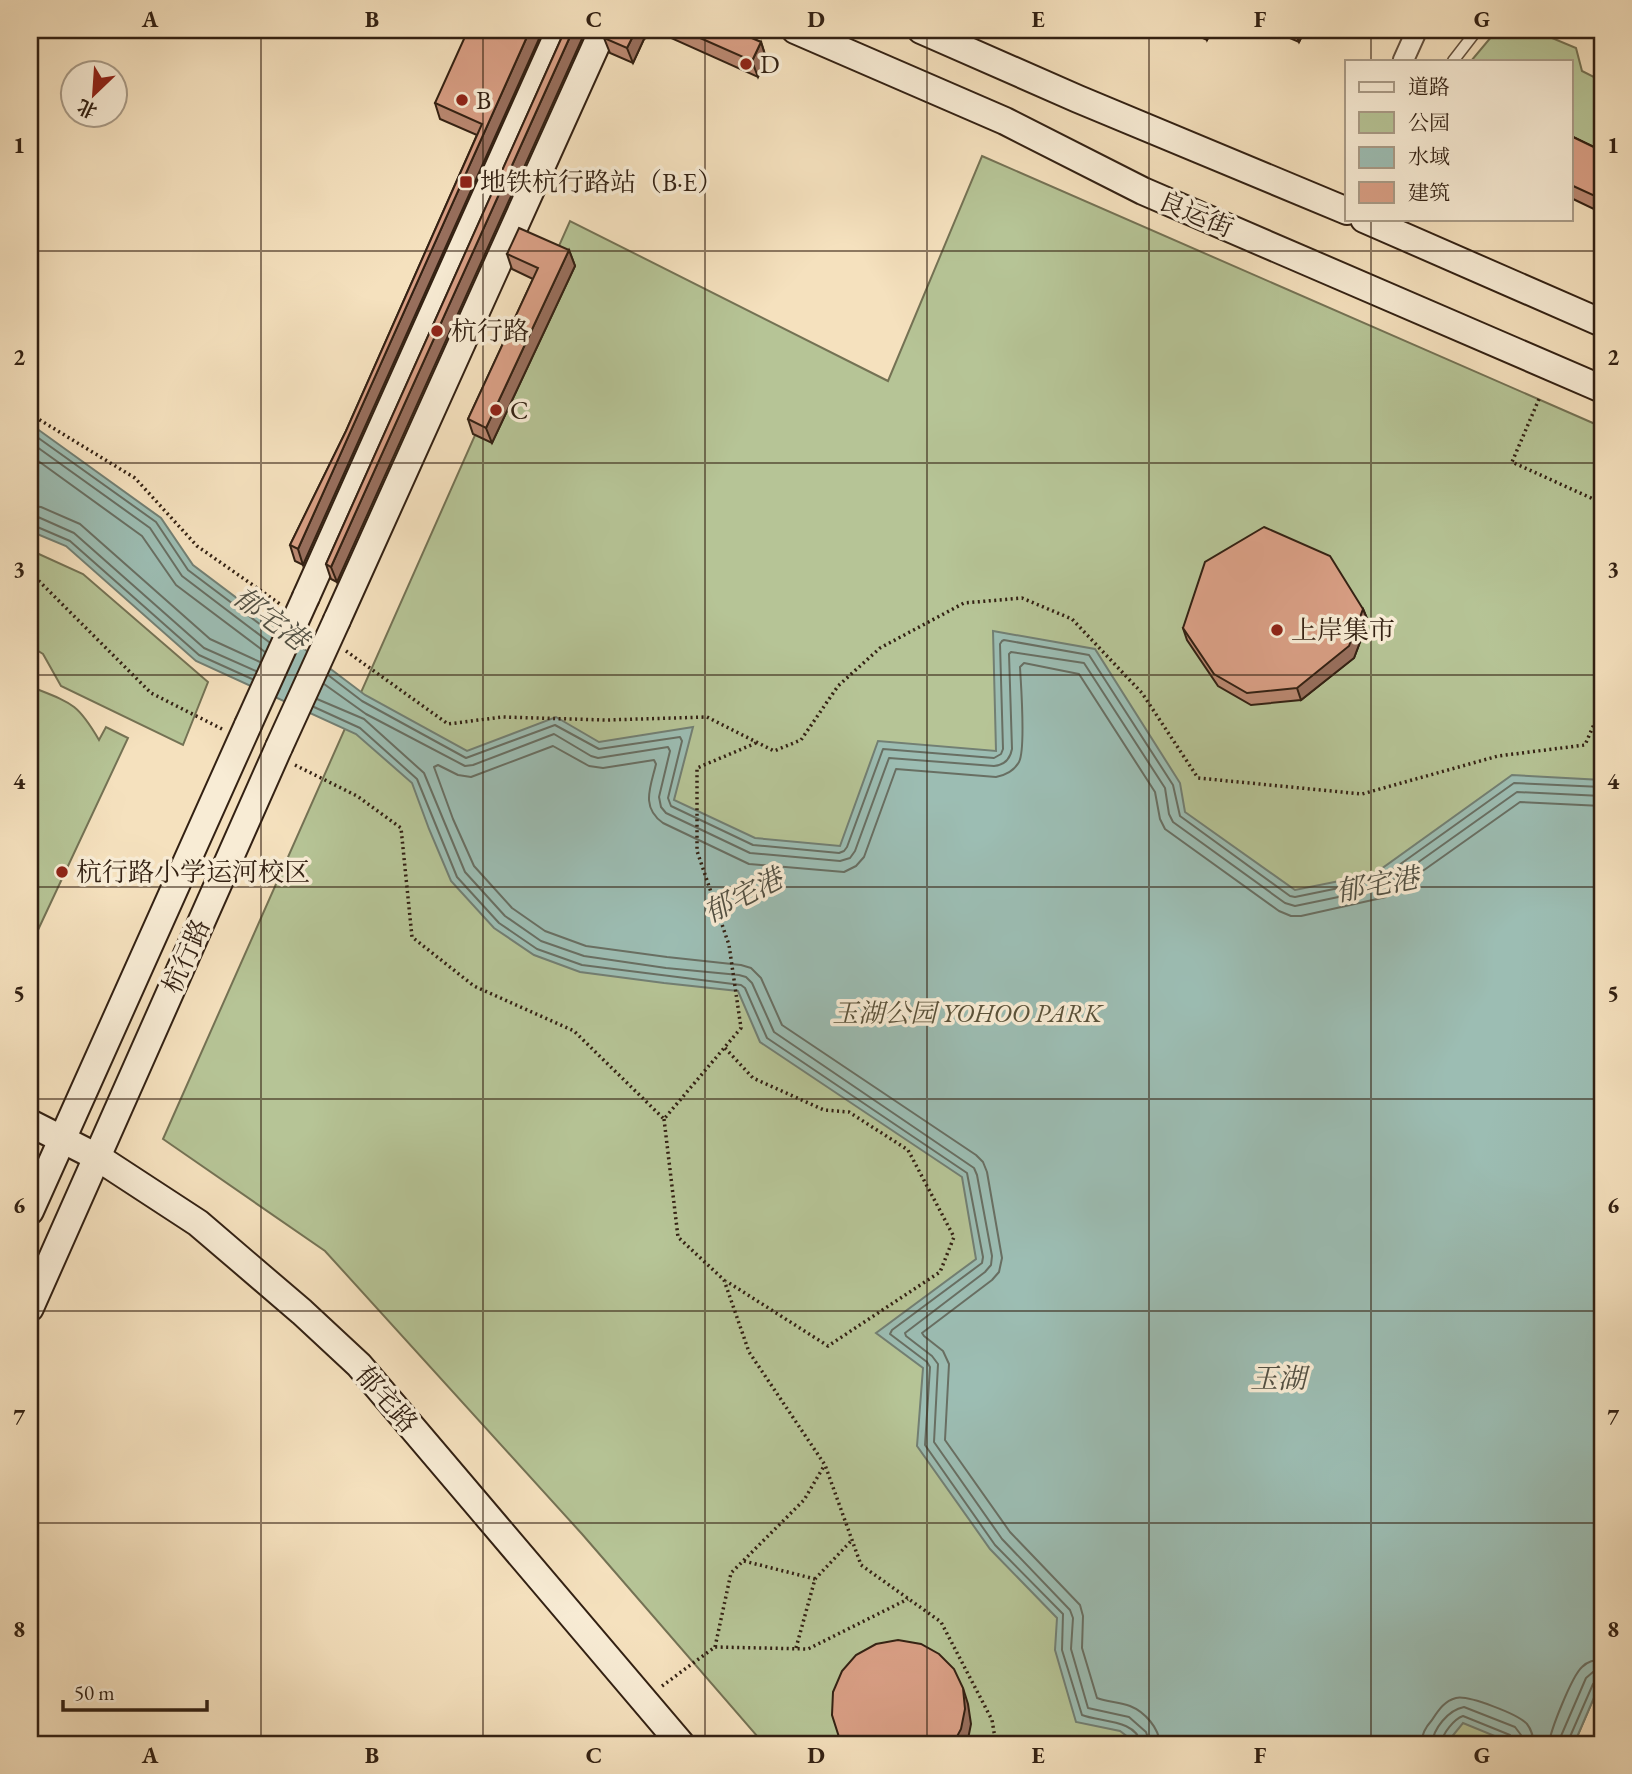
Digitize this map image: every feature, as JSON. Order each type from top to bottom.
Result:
[{"type":"main road","name":"杭行路","points":[[30,1211],[245,732],[297,604],[560,30]]},
{"type":"main road","name":"杭行路","points":[[30,1308],[277,751],[603,30]]},
{"type":"main road","name":"良运街","points":[[795,30],[1005,121],[1143,191],[1602,389]]},
{"type":"main road","points":[[921,30],[1078,99],[1345,206]]},
{"type":"main road","points":[[1375,220],[1602,323]]},
{"type":"main road","name":"郁宅路","points":[[30,1123],[97,1157],[198,1223],[359,1365],[681,1744]]},
{"type":"street","points":[[1404,60],[1417,30]]},
{"type":"lane","points":[[1454,60],[1477,30]]},
{"type":"path","points":[[1539,399],[1512,463],[1602,503]]},
{"type":"path","points":[[30,414],[135,478],[197,546],[297,604]]},
{"type":"path","points":[[30,575],[151,693],[245,732]]},
{"type":"path","points":[[346,651],[448,724],[502,717],[606,720],[707,717],[774,751],[801,740],[838,686],[880,648],[964,603],[1022,598],[1072,618],[1142,693],[1198,778],[1362,794],[1498,756],[1585,744],[1602,706]]},
{"type":"path","points":[[664,1119],[741,1028],[729,945],[697,851],[697,768],[757,742]]},
{"type":"path","points":[[277,751],[357,796],[401,828],[412,937],[474,986],[574,1031],[664,1119],[678,1237],[724,1280],[828,1346],[940,1272],[954,1237],[908,1150],[849,1112],[824,1110],[753,1078],[724,1048]]},
{"type":"path","points":[[724,1280],[749,1352],[825,1465],[860,1565],[941,1622],[992,1720],[996,1744]]},
{"type":"path","points":[[715,1647],[731,1573],[804,1500],[825,1465]]},
{"type":"path","points":[[796,1648],[815,1580],[852,1540]]},
{"type":"path","points":[[744,1560],[815,1580]]},
{"type":"path","points":[[644,1699],[715,1647],[808,1649],[908,1599]]},
{"type":"green space","points":[[1497,30],[1533,30],[1576,48],[1582,71],[1602,81],[1602,151],[1572,137],[1572,60],[1472,60]]},
{"type":"green space","name":"玉湖公园 YOHOO PARK","points":[[982,156],[1602,427],[1602,1679],[1574,1744],[764,1744],[582,1534],[325,1251],[163,1139],[570,221],[888,381]]},
{"type":"green space","points":[[30,550],[83,574],[208,682],[183,745],[61,686],[43,654],[30,646]]},
{"type":"green space","points":[[34,688],[73,706],[99,740],[106,727],[128,738],[30,947],[30,689]]},
{"type":"water","name":"玉湖","points":[[30,425],[161,518],[193,565],[365,695],[467,751],[556,717],[599,742],[693,727],[674,800],[755,838],[840,846],[878,741],[996,751],[993,631],[1095,649],[1180,783],[1185,812],[1295,890],[1374,874],[1512,775],[1602,780],[1602,1679],[1574,1744],[1514,1744],[1463,1723],[1446,1744],[1137,1744],[1120,1731],[1076,1722],[1055,1650],[1057,1618],[990,1549],[917,1446],[923,1368],[876,1333],[976,1259],[962,1177],[760,1042],[738,991],[580,972],[534,955],[494,928],[451,881],[412,783],[356,734],[196,661],[66,546],[30,531]]},
{"type":"building","points":[[468,30],[530,30],[298,549],[290,545],[346,431],[482,124],[435,103]]},
{"type":"building","points":[[565,30],[573,30],[331,567],[326,564]]},
{"type":"building","points":[[608,30],[636,30],[627,48],[604,38]]},
{"type":"building","points":[[682,30],[733,30],[761,42],[752,61]]},
{"type":"building","points":[[1572,136],[1602,151],[1602,185],[1597,197],[1572,185]]},
{"type":"building","points":[[519,228],[569,250],[486,428],[468,419],[538,268],[507,254]]},
{"type":"building","name":"上岸集市","points":[[1264,527],[1330,556],[1363,609],[1349,646],[1297,688],[1247,693],[1214,674],[1183,628],[1205,562]]},
{"type":"building","points":[[898,1640],[921,1644],[939,1654],[954,1669],[963,1688],[965,1709],[961,1729],[953,1744],[844,1744],[839,1737],[832,1715],[833,1692],[842,1671],[856,1655],[876,1644]]},
{"type":"place","name":"D","points":[[746,64]]},
{"type":"place","name":"B","points":[[462,100]]},
{"type":"place","name":"地铁杭行路站（B·E）","points":[[466,182]]},
{"type":"place","name":"杭行路","points":[[437,331]]},
{"type":"place","name":"C","points":[[496,410]]},
{"type":"place","name":"上岸集市","points":[[1277,630]]},
{"type":"place","name":"杭行路小学运河校区","points":[[62,872]]},
{"type":"water label","name":"郁宅港","points":[[271,618]]},
{"type":"water label","name":"郁宅港","points":[[1377,884]]},
{"type":"water label","name":"郁宅港","points":[[743,895]]}]
